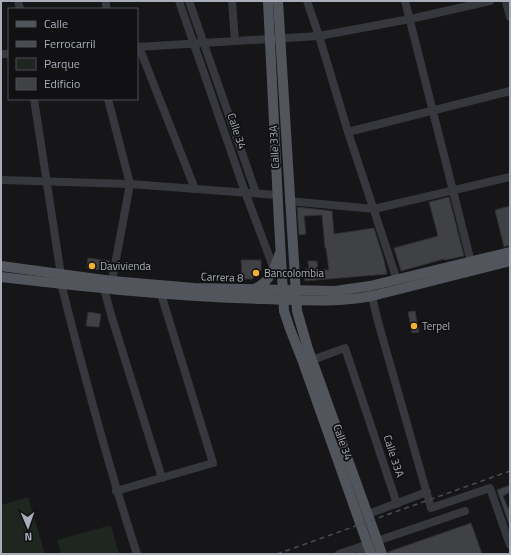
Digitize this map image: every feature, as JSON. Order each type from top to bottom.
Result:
[{"type":"main road","name":"Calle 33A","points":[[268,1],[275,38],[289,201],[289,295]]},
{"type":"main road","name":"Calle 33A","points":[[278,1],[275,38],[277,195],[281,250],[289,295]]},
{"type":"main road","points":[[279,223],[283,233],[289,295]]},
{"type":"main road","points":[[252,290],[266,282],[274,269],[281,250]]},
{"type":"main road","name":"Carrera 8","points":[[1,266],[104,289],[194,297],[289,295],[353,290],[510,252]]},
{"type":"main road","name":"Carrera 8","points":[[1,277],[112,281],[194,288],[252,290],[289,295],[350,300],[372,296],[510,261]]},
{"type":"main road","name":"Calle 34","points":[[289,295],[300,321],[312,360],[367,551]]},
{"type":"main road","name":"Calle 34","points":[[289,295],[284,310],[290,329],[368,514],[380,547]]},
{"type":"street","name":"Calle 34","points":[[180,1],[245,192],[274,269]]},
{"type":"street","name":"Calle 34","points":[[189,1],[256,193]]},
{"type":"street","points":[[232,1],[234,41]]},
{"type":"street","points":[[307,1],[397,280]]},
{"type":"street","points":[[405,1],[471,262]]},
{"type":"street","points":[[195,189],[138,47],[319,36],[410,19],[490,1]]},
{"type":"street","points":[[506,1],[510,17]]},
{"type":"street","points":[[348,132],[510,91]]},
{"type":"street","points":[[34,100],[61,279],[93,408],[116,491],[137,554]]},
{"type":"street","points":[[108,100],[130,184],[112,281]]},
{"type":"street","points":[[215,104],[223,102]]},
{"type":"street","points":[[289,201],[374,209],[510,177]]},
{"type":"street","points":[[1,180],[47,180],[130,184],[277,195]]},
{"type":"street","points":[[104,289],[162,478]]},
{"type":"street","points":[[116,491],[213,463],[161,294]]},
{"type":"street","points":[[372,296],[432,508],[490,488],[510,545]]},
{"type":"street","name":"Calle 33A","points":[[312,360],[345,348],[397,504]]},
{"type":"street","points":[[368,514],[427,492]]},
{"type":"street","points":[[339,554],[367,551],[380,547],[465,512]]},
{"type":"green space","points":[[28,497],[45,554],[1,554],[1,505]]},
{"type":"green space","points":[[111,525],[119,554],[61,554],[57,540]]},
{"type":"building","points":[[449,197],[464,256],[444,259],[401,271],[394,248],[438,236],[429,202]]},
{"type":"building","points":[[510,206],[510,245],[504,247],[495,210]]},
{"type":"building","points":[[297,207],[332,211],[334,234],[374,228],[387,274],[305,281],[304,269],[309,269],[308,261],[317,261],[318,270],[329,270],[322,215],[304,216],[306,234],[299,235]]},
{"type":"building","points":[[88,258],[110,261],[108,271],[87,268]]},
{"type":"building","points":[[241,260],[261,260],[261,270],[252,279],[242,279]]},
{"type":"building","name":"Terpel","points":[[415,311],[419,332],[412,333],[408,312]]},
{"type":"building","points":[[88,312],[101,314],[99,327],[86,326]]},
{"type":"building","points":[[510,485],[510,492],[503,496],[508,508],[510,508],[510,527],[497,490]]},
{"type":"building","points":[[471,523],[482,554],[388,554],[388,552]]},
{"type":"railway","points":[[277,554],[510,471]]},
{"type":"place","name":"Davivienda","points":[[92,266]]},
{"type":"place","name":"Bancolombia","points":[[256,273]]},
{"type":"place","name":"Terpel","points":[[414,326]]}]
